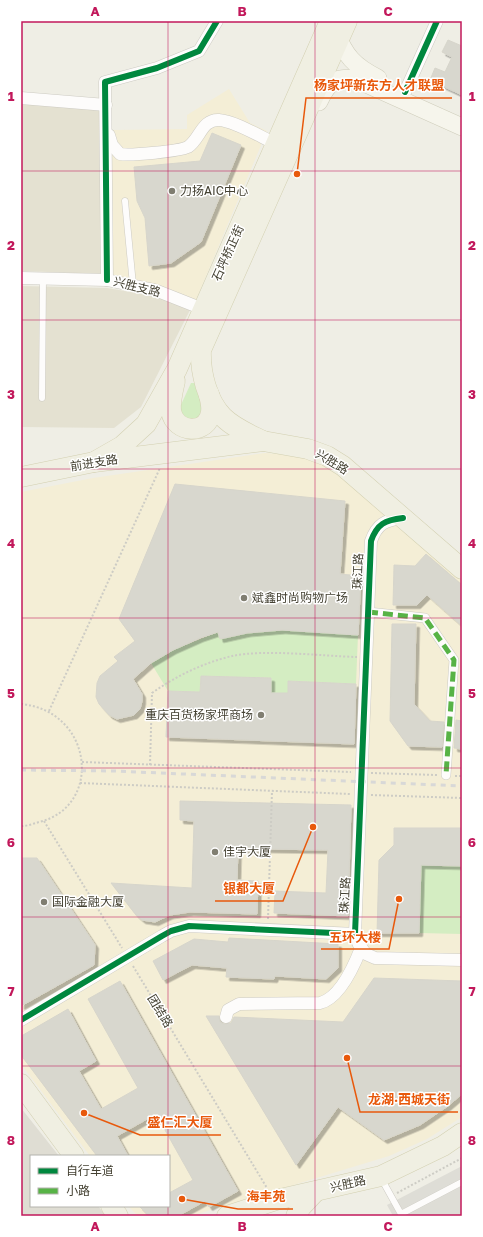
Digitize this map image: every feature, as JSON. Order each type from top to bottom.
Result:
[{"type":"main road","name":"石坪桥正街","points":[[94,462],[122,446],[146,424],[177,369],[306,75],[329,32],[347,21]]},
{"type":"main road","name":"石坪桥正街","points":[[263,441],[242,431],[222,416],[208,391],[201,368],[201,350],[299,129],[329,32]]},
{"type":"main road","points":[[329,32],[344,71],[405,92],[462,117]]},
{"type":"main road","points":[[299,129],[313,112],[330,83],[341,78],[359,75],[462,127]]},
{"type":"main road","points":[[177,369],[171,406],[173,417],[179,426],[184,429],[195,429],[208,420],[211,406],[208,391]]},
{"type":"main road","name":"兴胜路","points":[[167,453],[263,441],[308,449],[327,456],[343,466],[462,569]]},
{"type":"main road","name":"前进支路","points":[[21,477],[94,462],[167,453]]},
{"type":"main road","points":[[21,1084],[73,1155]]},
{"type":"main road","name":"兴胜路","points":[[227,1216],[276,1200],[380,1176],[443,1146],[462,1132]]},
{"type":"main road","points":[[296,1216],[301,1206],[315,1192]]},
{"type":"main road","points":[[112,1207],[118,1216]]},
{"type":"street","points":[[107,280],[105,82],[157,68],[198,51],[217,21]]},
{"type":"street","points":[[405,92],[437,21]]},
{"type":"street","points":[[21,98],[106,105]]},
{"type":"street","points":[[106,125],[112,145],[117,152],[124,155],[184,148],[193,143],[204,126],[213,121],[219,120],[232,124],[276,144]]},
{"type":"street","name":"兴胜支路","points":[[21,278],[107,280],[155,290],[203,310]]},
{"type":"street","name":"珠江路","points":[[355,934],[370,541],[374,530],[380,524],[388,520],[403,518]]},
{"type":"street","points":[[368,612],[425,618],[458,659],[446,775]]},
{"type":"street","points":[[21,1020],[171,931],[189,926],[355,934],[361,948],[366,954],[375,958],[462,960]]},
{"type":"street","points":[[226,1017],[228,1010],[239,1004],[320,1003],[329,1001],[353,968],[361,948]]},
{"type":"lane","points":[[125,201],[133,285]]},
{"type":"lane","points":[[42,398],[43,278]]},
{"type":"lane","points":[[380,1176],[401,1214],[462,1182]]},
{"type":"path","points":[[49,711],[167,453]]},
{"type":"path","points":[[150,764],[152,693],[173,678],[202,665],[233,656],[268,654],[366,658]]},
{"type":"path","points":[[21,704],[34,706],[49,711],[62,720],[72,732],[79,746],[82,762],[80,783],[74,796],[65,808],[54,817],[44,821],[21,826]]},
{"type":"path","points":[[82,762],[462,776]]},
{"type":"path","points":[[80,783],[462,798]]},
{"type":"path","points":[[267,930],[272,791]]},
{"type":"path","points":[[391,1196],[462,1158]]},
{"type":"shaded area","name":"力扬AIC中心","points":[[229,89],[250,123],[267,131],[196,300],[113,277],[112,130],[187,129],[187,115]]},
{"type":"shaded area","points":[[21,104],[99,110],[102,274],[21,271]]},
{"type":"shaded area","points":[[21,286],[107,288],[154,296],[190,310],[141,407],[114,428],[21,427]]},
{"type":"shaded area","points":[[265,453],[305,456],[339,473],[462,579],[462,1117],[427,1139],[389,1156],[191,1216],[138,1216],[129,1207],[170,1207],[170,1155],[89,1155],[21,1064],[21,492],[93,478]]},
{"type":"shaded area","points":[[21,1108],[58,1155],[30,1155],[30,1207],[99,1207],[106,1216],[21,1216]]},
{"type":"shaded area","points":[[462,1166],[462,1216],[393,1216],[387,1205]]},
{"type":"green space","points":[[191,383],[196,383],[207,410],[188,425],[179,409]]},
{"type":"green space","points":[[282,630],[358,635],[356,684],[288,681],[288,693],[271,693],[271,678],[201,676],[200,692],[168,691],[151,663],[173,650],[218,632],[220,639],[247,633]]},
{"type":"green space","points":[[421,865],[462,866],[462,934],[419,933]]},
{"type":"building","points":[[448,40],[462,46],[462,95],[430,80],[435,68],[445,72],[452,57],[442,52]]},
{"type":"building","points":[[212,133],[241,145],[201,242],[171,263],[149,266],[145,218],[137,201],[134,167],[200,161]]},
{"type":"building","name":"斌鑫时尚购物广场","points":[[175,484],[345,501],[340,574],[361,576],[358,635],[282,630],[247,633],[220,639],[218,632],[200,638],[173,650],[151,663],[133,679],[142,694],[140,709],[134,715],[117,719],[109,715],[99,704],[96,697],[97,683],[100,676],[118,661],[114,657],[135,641],[119,619]]},
{"type":"building","points":[[426,554],[462,585],[462,626],[427,595],[417,605],[393,605],[394,565],[415,566]]},
{"type":"building","points":[[392,624],[416,624],[414,704],[430,721],[444,722],[442,747],[408,746],[390,721]]},
{"type":"building","name":"重庆百货杨家坪商场","points":[[201,676],[271,678],[271,693],[288,693],[288,681],[356,684],[354,744],[166,737],[168,691],[200,692]]},
{"type":"building","points":[[456,720],[462,721],[462,749],[454,748]]},
{"type":"building","points":[[180,801],[351,805],[348,916],[274,913],[275,891],[326,893],[328,850],[238,849],[237,880],[258,881],[257,914],[190,912],[170,915],[155,922],[142,920],[136,915],[111,883],[192,888],[194,821],[180,820]]},
{"type":"building","points":[[394,828],[462,828],[462,866],[421,865],[419,933],[377,933],[379,860],[394,845]]},
{"type":"building","name":"国际金融大厦","points":[[21,858],[37,858],[95,945],[94,965],[21,1006]]},
{"type":"building","points":[[229,938],[338,944],[338,968],[326,979],[275,976],[274,979],[226,977],[227,968],[192,965],[163,980],[153,961],[194,939],[228,942]]},
{"type":"building","points":[[374,978],[462,981],[462,1094],[448,1106],[420,1125],[384,1140],[338,1107],[296,1165],[206,1016],[219,1016],[220,1022],[224,1024],[231,1023],[234,1017],[343,1022]]},
{"type":"building","points":[[120,981],[238,1191],[209,1207],[205,1201],[178,1216],[149,1216],[140,1207],[170,1207],[170,1192],[193,1180],[156,1114],[117,1136],[127,1155],[96,1155],[21,1055],[23,1035],[68,1009],[96,1061],[79,1071],[101,1109],[138,1088],[88,999]]},
{"type":"railway","points":[[21,770],[114,771],[462,786]]},
{"type":"marked path","points":[[368,612],[425,618],[454,660],[446,775]]},
{"type":"cycle path","points":[[107,280],[105,82],[157,68],[199,51],[217,21]]},
{"type":"cycle path","points":[[405,92],[437,21]]},
{"type":"cycle path","points":[[21,1020],[162,936],[171,931],[189,926],[355,934],[371,541],[373,535],[382,524],[391,520],[403,518]]},
{"type":"place","name":"杨家坪新东方人才联盟","points":[[297,174]]},
{"type":"place","name":"力扬AIC中心","points":[[172,191]]},
{"type":"place","name":"斌鑫时尚购物广场","points":[[244,598]]},
{"type":"place","name":"重庆百货杨家坪商场","points":[[261,715]]},
{"type":"place","name":"银都大厦","points":[[313,827]]},
{"type":"place","name":"佳宇大厦","points":[[215,852]]},
{"type":"place","name":"五环大楼","points":[[399,899]]},
{"type":"place","name":"国际金融大厦","points":[[44,902]]},
{"type":"place","name":"龙湖·西城天街","points":[[347,1058]]},
{"type":"place","name":"盛仁汇大厦","points":[[84,1113]]},
{"type":"place","name":"海丰苑","points":[[182,1199]]}]
